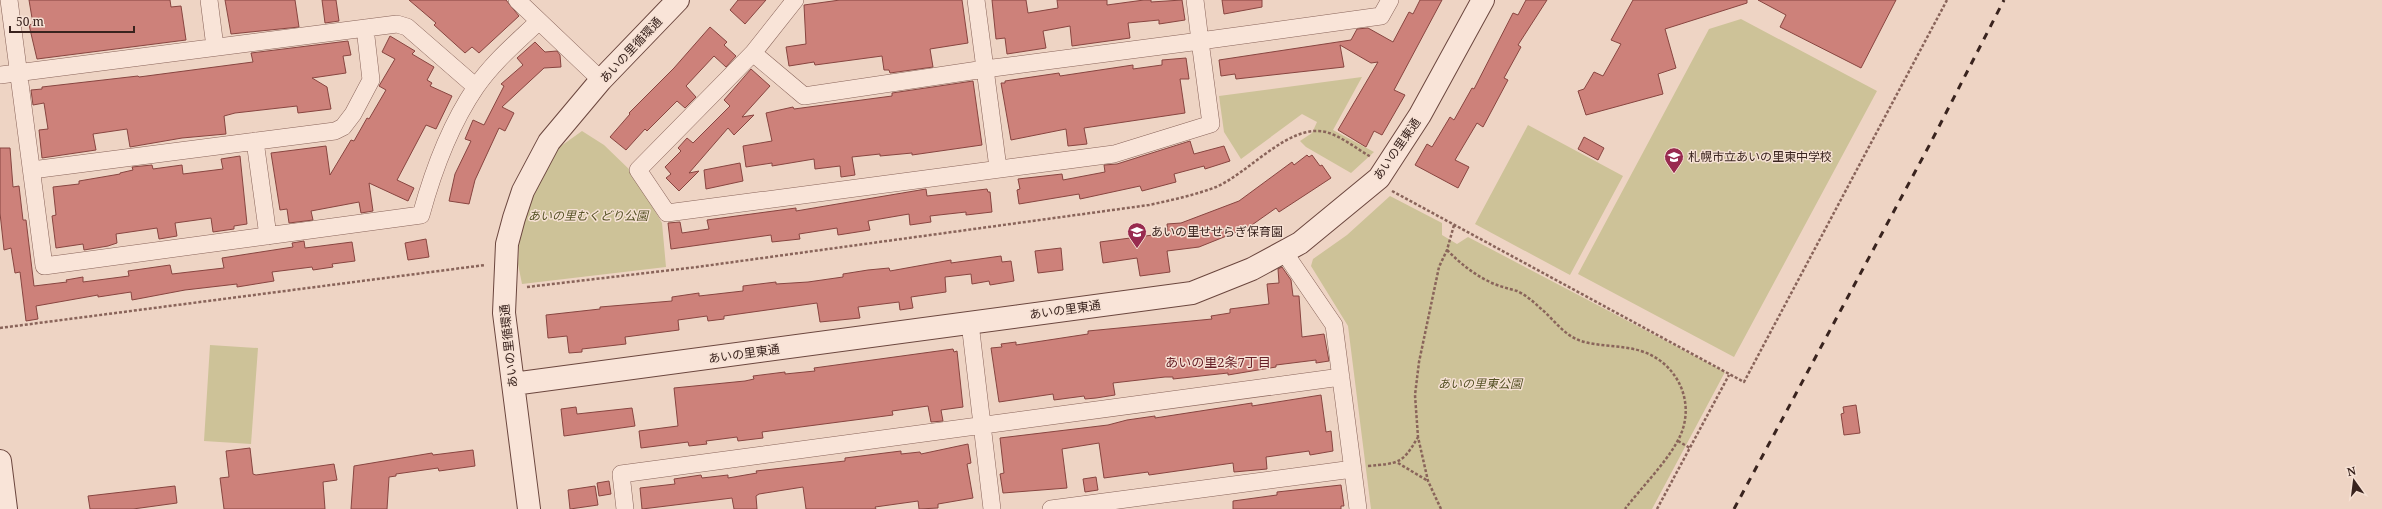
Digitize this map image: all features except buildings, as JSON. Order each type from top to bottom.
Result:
[{"type":"street","points":[[9,0],[44,266],[421,215],[432,174],[456,123],[476,87],[495,63],[539,21]]},
{"type":"street","points":[[209,0],[214,47]]},
{"type":"street","points":[[517,0],[602,80]]},
{"type":"street","name":"あいの里循環通","points":[[530,509],[504,306],[507,244],[514,218],[523,191],[549,142],[602,80],[678,0]]},
{"type":"street","points":[[795,0],[753,52],[638,170],[667,213],[998,168],[1114,154],[1211,124],[1195,0]]},
{"type":"street","points":[[976,0],[998,168]]},
{"type":"street","points":[[753,52],[804,96],[1380,16],[1390,0]]},
{"type":"street","name":"あいの里東通","points":[[513,384],[1192,293],[1252,269],[1300,243],[1379,178],[1420,115],[1483,0]]},
{"type":"street","points":[[0,75],[398,24],[406,27],[476,87]]},
{"type":"street","points":[[32,170],[335,131],[343,128],[353,114],[370,80],[365,28]]},
{"type":"street","points":[[254,141],[268,236]]},
{"type":"street","points":[[1284,252],[1334,325],[1341,377],[1359,468],[1358,509]]},
{"type":"street","points":[[970,323],[992,509]]},
{"type":"street","points":[[625,509],[621,474],[1341,377]]},
{"type":"street","points":[[0,461],[6,509]]},
{"type":"street","points":[[1051,509],[1359,468]]},
{"type":"path","points":[[1390,190],[1744,382],[1947,0]]},
{"type":"path","points":[[527,287],[713,264],[1149,205],[1178,199],[1217,186],[1249,168],[1272,150],[1293,137],[1309,131],[1325,132],[1337,136],[1371,157]]},
{"type":"path","points":[[1441,509],[1428,481],[1418,437],[1415,395],[1418,362],[1439,267],[1447,250],[1454,225]]},
{"type":"path","points":[[1447,250],[1467,270],[1490,282],[1519,292],[1540,307],[1562,330],[1580,341],[1640,351],[1658,359],[1670,368],[1678,379],[1686,409],[1678,441],[1625,509]]},
{"type":"path","points":[[0,328],[485,265]]},
{"type":"path","points":[[1657,509],[1729,374]]},
{"type":"path","points":[[1359,468],[1398,463],[1412,449],[1418,437]]},
{"type":"path","points":[[1678,441],[1690,448]]},
{"type":"path","points":[[1398,463],[1428,481]]},
{"type":"green space","points":[[1741,19],[1877,91],[1734,357],[1578,274],[1709,29]]},
{"type":"green space","points":[[1362,77],[1333,130],[1374,152],[1351,173],[1306,147],[1300,141],[1312,133],[1317,122],[1302,114],[1241,159],[1224,132],[1219,96]]},
{"type":"green space","points":[[1528,125],[1623,176],[1570,275],[1475,224]]},
{"type":"green space","name":"あいの里むくどり公園","points":[[582,131],[604,145],[633,173],[662,223],[666,267],[522,284],[518,264],[520,230],[534,187],[554,151]]},
{"type":"green space","name":"あいの里東公園","points":[[1390,196],[1442,223],[1442,235],[1457,244],[1468,237],[1725,372],[1652,509],[1371,509],[1348,326],[1311,266],[1313,259],[1347,235]]},
{"type":"green space","points":[[210,345],[258,348],[251,444],[204,441]]},
{"type":"railway","points":[[1734,509],[1930,144],[2004,0]]},
{"type":"place","name":"札幌市立あいの里東中学校","points":[[1674,174]]},
{"type":"place","name":"あいの里せせらぎ保育園","points":[[1137,249]]},
{"type":"district","name":"あいの里2条7丁目","points":[[1218,362]]}]
